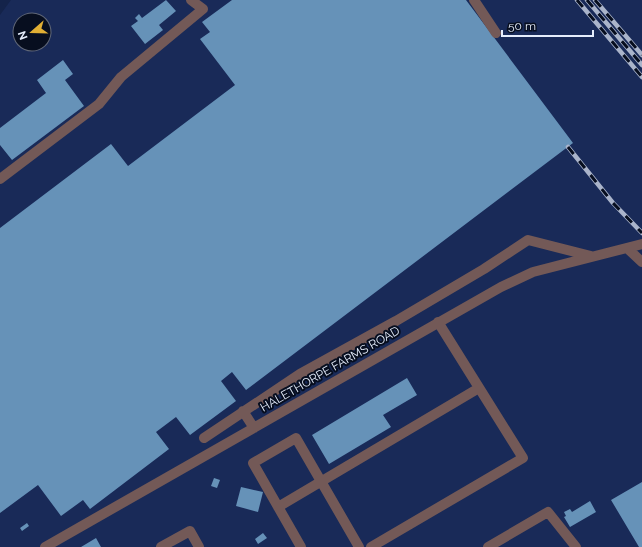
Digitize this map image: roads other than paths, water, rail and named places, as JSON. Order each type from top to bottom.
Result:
[{"type":"street","points":[[0,179],[99,104],[121,77],[203,9],[191,0]]},
{"type":"street","points":[[474,0],[496,33]]},
{"type":"street","points":[[204,438],[300,374],[396,321],[484,269],[528,240],[593,257]]},
{"type":"street","name":"HALETHORPE FARMS ROAD","points":[[45,547],[501,287],[533,272],[642,244]]},
{"type":"street","points":[[627,248],[642,262]]},
{"type":"street","points":[[371,547],[523,458],[438,322]]},
{"type":"street","points":[[278,507],[479,388]]},
{"type":"street","points":[[243,411],[254,428]]},
{"type":"street","points":[[301,547],[253,462],[296,438],[359,547]]},
{"type":"street","points":[[488,547],[548,512],[576,547]]},
{"type":"street","points":[[161,547],[190,530],[199,547]]},
{"type":"railway","points":[[577,0],[642,77]]},
{"type":"railway","points":[[587,0],[642,65]]},
{"type":"railway","points":[[595,0],[642,55]]},
{"type":"railway","points":[[568,147],[613,203],[642,233]]}]
